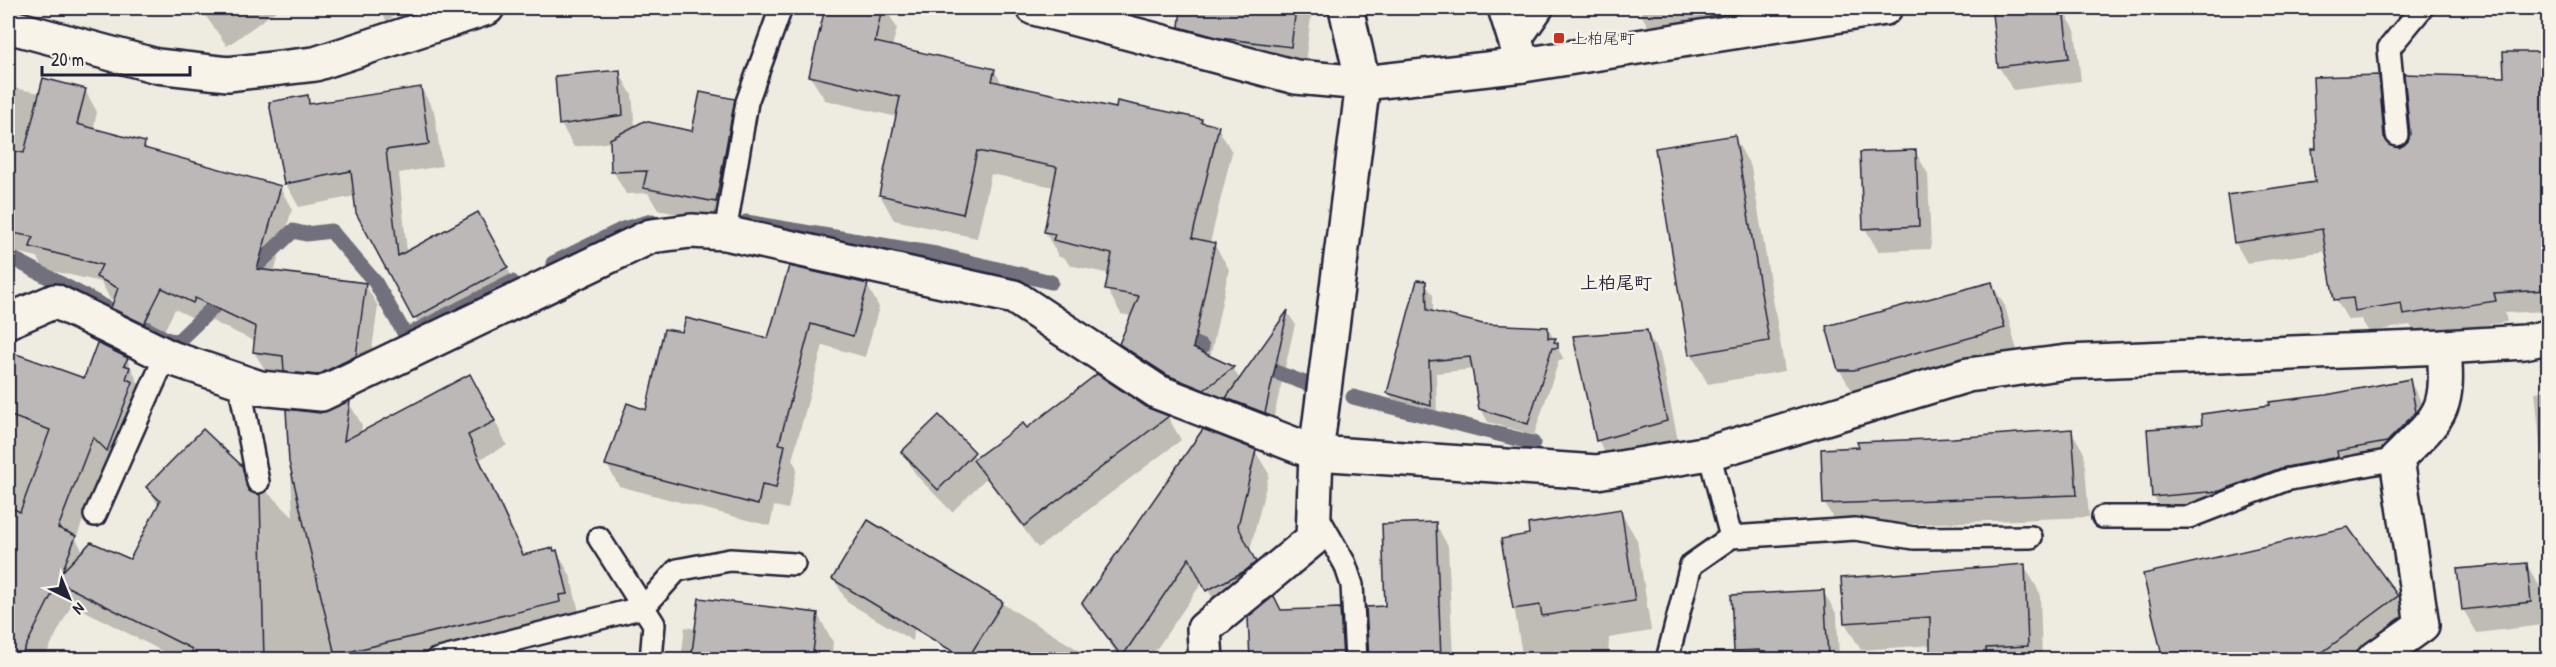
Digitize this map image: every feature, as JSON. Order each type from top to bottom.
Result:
[{"type":"street","points":[[8,26],[157,66],[228,74],[315,64],[487,8]]},
{"type":"street","points":[[1034,8],[1066,12],[1296,77],[1363,83],[1520,55],[1864,9]]},
{"type":"street","points":[[1206,660],[1204,629],[1313,539],[1316,453],[1363,83],[1346,8]]},
{"type":"street","points":[[1505,8],[1520,55]]},
{"type":"street","points":[[8,321],[55,302],[166,355],[239,381],[260,388],[321,394],[651,236],[690,231],[725,233],[1014,297],[1158,392],[1316,453],[1598,472],[1709,453],[1968,375],[2067,362],[2444,347],[2524,342],[2548,337]]},
{"type":"street","points":[[2373,660],[2421,625],[2397,459],[2436,420],[2447,389],[2444,347]]},
{"type":"lane","points":[[725,233],[747,102],[782,8]]},
{"type":"lane","points":[[1520,55],[1543,8]]},
{"type":"lane","points":[[2397,135],[2390,48],[2422,8]]},
{"type":"lane","points":[[95,515],[166,355]]},
{"type":"lane","points":[[239,381],[258,482]]},
{"type":"lane","points":[[1709,453],[1731,537]]},
{"type":"lane","points":[[2103,517],[2189,517],[2285,480],[2397,459]]},
{"type":"lane","points":[[1315,513],[1345,564],[1352,585],[1356,660]]},
{"type":"lane","points":[[1667,660],[1691,565],[1731,537],[1855,529],[1914,538],[2031,537]]},
{"type":"lane","points":[[599,538],[654,624],[651,660]]},
{"type":"lane","points":[[436,660],[644,607],[677,570],[730,560],[794,564]]},
{"type":"building","points":[[825,8],[882,8],[875,42],[995,69],[992,81],[1116,108],[1117,101],[1202,119],[1201,122],[1219,126],[1192,238],[1215,243],[1193,348],[1234,367],[1204,390],[1167,375],[1119,344],[1139,296],[1105,290],[1112,254],[1053,240],[1055,234],[1044,232],[1057,167],[977,151],[963,214],[879,195],[900,97],[809,76]]},
{"type":"building","points":[[1181,8],[1296,8],[1291,47],[1220,38],[1179,27]]},
{"type":"building","points":[[2063,8],[2069,58],[1998,67],[1992,14]]},
{"type":"building","points":[[2503,52],[2540,52],[2541,61],[2548,61],[2548,290],[2494,293],[2496,301],[2403,315],[2401,303],[2355,311],[2353,298],[2334,300],[2322,229],[2234,243],[2227,195],[2315,182],[2311,149],[2316,149],[2313,77],[2379,75],[2384,137],[2391,146],[2399,148],[2408,141],[2410,134],[2404,74],[2504,77]]},
{"type":"building","points":[[620,70],[623,115],[559,125],[555,76]]},
{"type":"building","points":[[43,78],[86,89],[77,124],[145,142],[144,148],[281,186],[257,269],[366,283],[356,356],[318,375],[284,372],[283,356],[253,352],[256,327],[195,298],[193,303],[162,288],[144,324],[111,308],[118,288],[96,277],[102,265],[30,247],[33,237],[8,232],[8,150],[24,153]]},
{"type":"building","points":[[421,87],[429,144],[386,150],[398,256],[478,212],[508,267],[413,319],[356,213],[351,171],[284,184],[269,102],[308,95],[309,104]]},
{"type":"building","points":[[700,92],[735,99],[716,202],[643,188],[647,171],[611,172],[610,139],[644,121],[692,131]]},
{"type":"building","points":[[1735,135],[1769,341],[1689,355],[1655,148]]},
{"type":"building","points":[[1916,150],[1919,226],[1863,229],[1860,152]]},
{"type":"building","points":[[789,266],[868,284],[853,336],[811,324],[779,444],[785,445],[776,488],[762,485],[758,505],[605,465],[627,403],[646,410],[664,329],[682,332],[686,318],[768,338]]},
{"type":"building","points":[[1417,280],[1426,281],[1427,310],[1483,324],[1548,327],[1548,338],[1556,338],[1554,342],[1558,343],[1558,348],[1552,348],[1528,424],[1479,409],[1470,357],[1429,361],[1431,406],[1387,393]]},
{"type":"building","points":[[1992,282],[2005,328],[1854,370],[1838,370],[1826,326]]},
{"type":"building","points":[[1288,310],[1265,413],[1226,398]]},
{"type":"building","points":[[1647,330],[1667,421],[1596,441],[1573,336]]},
{"type":"building","points":[[97,343],[128,358],[124,365],[130,367],[126,379],[133,382],[107,451],[93,437],[58,528],[76,536],[62,572],[91,542],[130,559],[160,501],[146,487],[203,429],[242,466],[249,491],[260,495],[264,660],[192,660],[192,649],[58,582],[19,660],[8,660],[8,506],[20,512],[50,430],[8,415],[8,351],[84,378]]},
{"type":"building","points":[[470,374],[495,421],[468,435],[523,555],[553,548],[554,551],[557,550],[568,594],[559,595],[560,602],[335,655],[289,462],[286,409],[320,413],[350,401],[344,441]]},
{"type":"building","points":[[1097,374],[1148,408],[1169,416],[1024,526],[973,460],[1023,423],[1027,428]]},
{"type":"building","points":[[2410,379],[2416,412],[2387,442],[2337,451],[2338,457],[2281,468],[2220,491],[2152,497],[2147,429],[2202,425],[2201,414],[2270,405],[2269,402],[2326,395]]},
{"type":"building","points":[[939,415],[975,452],[938,490],[901,452]]},
{"type":"building","points":[[1203,429],[1256,450],[1238,526],[1256,562],[1245,571],[1206,591],[1189,558],[1122,657],[1082,603]]},
{"type":"building","points":[[2072,429],[2077,495],[1823,504],[1821,449],[1859,447],[1857,442],[1953,438]]},
{"type":"building","points":[[1621,509],[1635,601],[1542,616],[1540,605],[1513,609],[1501,539],[1529,534],[1528,524]]},
{"type":"building","points":[[868,520],[1003,602],[967,660],[832,579]]},
{"type":"building","points":[[1436,522],[1441,660],[1369,660],[1366,607],[1385,606],[1382,524]]},
{"type":"building","points":[[2348,527],[2398,596],[2312,660],[2163,660],[2143,574]]},
{"type":"building","points":[[2527,563],[2531,602],[2462,610],[2457,569]]},
{"type":"building","points":[[2025,564],[2028,646],[1986,648],[1987,660],[1930,660],[1930,617],[1844,623],[1841,578]]},
{"type":"building","points":[[1824,590],[1828,656],[1760,660],[1760,650],[1734,651],[1731,595]]},
{"type":"building","points":[[1274,596],[1281,610],[1340,608],[1343,660],[1250,660],[1248,617]]},
{"type":"building","points":[[699,598],[818,613],[812,660],[691,660]]},
{"type":"waterway","points":[[553,263],[623,229],[652,221]]},
{"type":"waterway","points":[[746,222],[936,254],[1051,282]]},
{"type":"waterway","points":[[8,256],[168,340],[178,341],[293,231],[306,234],[331,231],[375,282],[406,336],[512,282]]},
{"type":"waterway","points":[[1175,335],[1202,347]]},
{"type":"waterway","points":[[1267,369],[1313,386]]},
{"type":"waterway","points":[[1353,397],[1533,443]]},
{"type":"place","name":"上柏尾町","points":[[1559,38]]},
{"type":"district","name":"上柏尾町","points":[[1616,282]]}]
